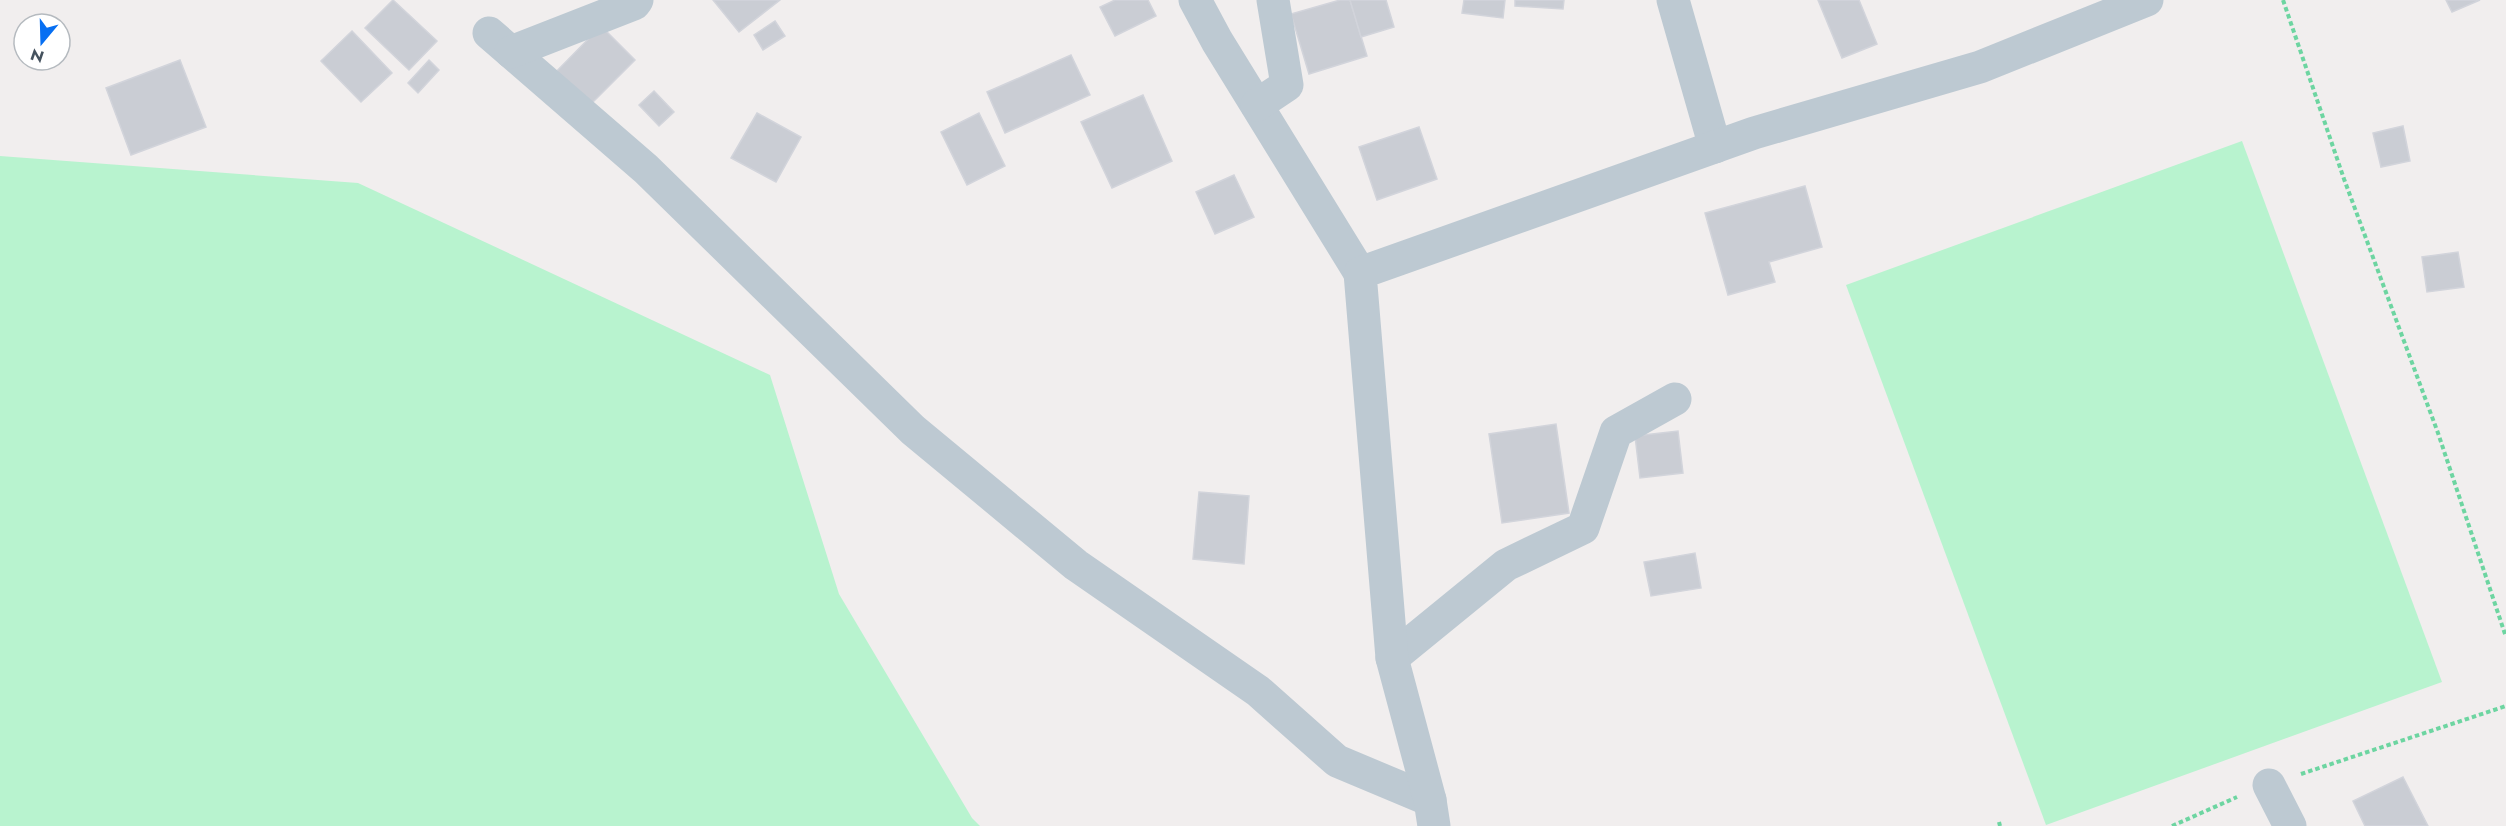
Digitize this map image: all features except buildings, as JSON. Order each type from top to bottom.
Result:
[{"type":"street","points":[[637,0],[634,4],[500,42],[646,169],[912,430],[1076,565],[1258,691],[1337,761],[1432,813]]},
{"type":"street","points":[[1195,0],[1217,41],[1360,273],[1392,658],[1432,813]]},
{"type":"street","points":[[1257,105],[1287,85],[1273,0]]},
{"type":"street","points":[[1673,0],[1715,147]]},
{"type":"street","points":[[1360,273],[1754,133],[1980,67],[2147,0]]},
{"type":"street","points":[[1392,658],[1506,565],[1583,528],[1616,432],[1675,399]]},
{"type":"street","points":[[2269,785],[2290,826]]},
{"type":"path","points":[[2283,0],[2344,179],[2438,434],[2506,637]]},
{"type":"path","points":[[2172,826],[2253,790],[2506,706]]},
{"type":"green space","points":[[2242,141],[2442,682],[2046,825],[1846,285]]},
{"type":"green space","points":[[0,156],[358,183],[770,375],[839,594],[972,818],[980,826],[0,826]]}]
